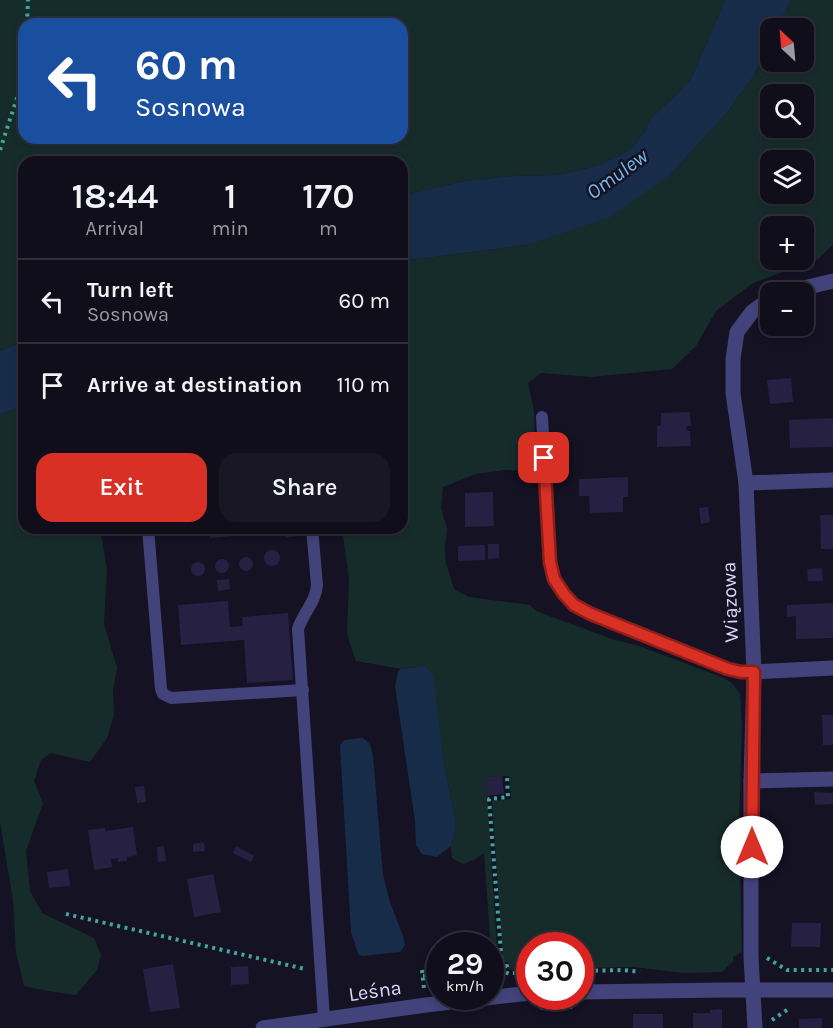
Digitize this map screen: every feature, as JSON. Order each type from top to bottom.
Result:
[{"type":"street","points":[[814,286],[833,281]]},
{"type":"street","name":"Wiązowa","points":[[760,306],[752,312],[737,332],[732,359],[734,393],[746,483],[754,672],[751,957],[752,990],[762,1026]]},
{"type":"street","points":[[746,483],[833,480]]},
{"type":"street","points":[[754,672],[833,668]]},
{"type":"street","points":[[752,781],[833,779]]},
{"type":"street","points":[[594,998],[752,990],[833,990]]},
{"type":"street","name":"Leśna","points":[[262,1028],[516,995]]},
{"type":"lane","points":[[542,417],[550,562],[554,579],[564,594],[574,605],[591,614],[728,669],[754,672]]},
{"type":"lane","points":[[148,534],[163,694],[171,698],[303,690]]},
{"type":"lane","points":[[313,534],[317,585],[315,599],[304,613],[298,629],[324,1019]]},
{"type":"path","points":[[27,18],[28,0]]},
{"type":"path","points":[[0,150],[18,95]]},
{"type":"path","points":[[499,932],[489,799],[508,797],[507,777]]},
{"type":"path","points":[[66,914],[322,972]]},
{"type":"path","points":[[751,957],[765,957],[787,970],[833,970]]},
{"type":"path","points":[[504,966],[507,966],[507,973],[516,973]]},
{"type":"path","points":[[594,971],[645,972]]},
{"type":"path","points":[[762,1026],[788,1008],[800,1008]]},
{"type":"green space","points":[[0,0],[725,0],[691,79],[652,117],[645,131],[630,150],[597,166],[557,175],[513,176],[465,181],[408,194],[408,156],[18,156],[18,344],[0,351]]},
{"type":"green space","points":[[791,0],[833,0],[833,245],[814,260],[814,216],[760,216],[760,270],[788,270],[753,283],[716,311],[696,346],[672,369],[592,377],[541,373],[528,383],[534,411],[535,449],[527,471],[504,470],[476,474],[443,487],[441,508],[447,528],[446,563],[454,589],[469,597],[530,605],[536,611],[724,678],[733,684],[740,694],[742,725],[739,832],[742,952],[733,957],[733,961],[722,972],[683,973],[634,967],[594,968],[594,932],[516,932],[516,970],[509,970],[508,962],[504,962],[504,932],[501,932],[492,801],[511,799],[509,776],[486,777],[496,932],[490,932],[484,853],[463,864],[452,858],[451,846],[456,823],[443,758],[415,667],[401,669],[356,661],[347,634],[349,580],[343,534],[408,534],[408,260],[526,245],[671,174],[726,114],[753,77],[760,63],[760,72],[814,72],[814,18],[782,18]]},
{"type":"green space","points":[[18,408],[18,534],[101,534],[107,570],[104,624],[117,668],[113,691],[114,715],[107,738],[90,762],[51,753],[41,760],[34,781],[43,803],[26,851],[30,891],[42,913],[94,938],[101,955],[97,970],[76,995],[24,986],[16,953],[13,900],[0,822],[0,414]]},
{"type":"water","name":"Omulew","points":[[725,0],[791,0],[782,18],[760,18],[760,63],[753,77],[726,114],[671,174],[610,217],[526,245],[408,260],[408,194],[465,181],[513,176],[557,175],[597,166],[630,150],[645,131],[652,117],[691,79]]},
{"type":"water","points":[[18,344],[18,408],[0,414],[0,351]]},
{"type":"water","points":[[425,666],[433,675],[443,758],[456,823],[451,846],[437,857],[422,854],[416,845],[415,821],[395,686],[398,672],[401,669]]},
{"type":"water","points":[[362,738],[369,743],[373,756],[383,875],[405,945],[400,952],[362,956],[358,954],[351,932],[340,745],[344,740]]},
{"type":"building","points":[[791,378],[793,402],[770,404],[767,380]]},
{"type":"building","points":[[690,412],[691,426],[686,426],[687,431],[690,431],[691,446],[657,447],[657,426],[661,426],[661,413]]},
{"type":"building","points":[[833,418],[833,447],[790,448],[789,420]]},
{"type":"building","points":[[628,477],[628,497],[623,497],[623,512],[590,513],[589,496],[579,496],[579,479]]},
{"type":"building","points":[[493,492],[494,526],[465,527],[465,493]]},
{"type":"building","points":[[708,507],[710,522],[701,524],[699,508]]},
{"type":"building","points":[[820,515],[833,515],[833,549],[821,549]]},
{"type":"building","points":[[210,534],[232,534],[232,536],[210,538]]},
{"type":"building","points":[[286,534],[299,534],[299,536],[286,537]]},
{"type":"building","points":[[488,544],[499,544],[499,558],[488,559]]},
{"type":"building","points":[[485,545],[485,560],[458,561],[458,546]]},
{"type":"building","points":[[272,550],[278,552],[280,558],[278,564],[272,566],[266,564],[264,558],[266,552]]},
{"type":"building","points":[[243,557],[249,557],[253,564],[249,571],[243,571],[239,567],[239,561]]},
{"type":"building","points":[[219,559],[225,559],[229,566],[225,573],[219,573],[215,569],[215,563]]},
{"type":"building","points":[[195,562],[201,562],[205,569],[201,576],[195,576],[191,572],[191,566]]},
{"type":"building","points":[[822,568],[823,581],[808,581],[807,569]]},
{"type":"building","points":[[229,579],[230,589],[218,591],[217,580]]},
{"type":"building","points":[[228,601],[230,627],[243,626],[242,617],[288,613],[293,680],[247,683],[244,640],[181,645],[178,605]]},
{"type":"building","points":[[833,603],[833,638],[796,639],[796,616],[787,617],[787,605]]},
{"type":"building","points":[[822,715],[833,715],[833,745],[823,745]]},
{"type":"building","points":[[502,776],[504,794],[487,796],[485,777]]},
{"type":"building","points":[[144,786],[146,802],[137,803],[135,787]]},
{"type":"building","points":[[814,792],[833,793],[833,804],[815,805]]},
{"type":"building","points":[[133,827],[137,855],[127,857],[127,861],[118,862],[118,858],[111,859],[112,867],[94,870],[88,830],[105,828],[105,831]]},
{"type":"building","points":[[204,842],[205,851],[193,852],[193,844]]},
{"type":"building","points":[[164,846],[166,861],[158,862],[157,847]]},
{"type":"building","points":[[236,846],[254,856],[251,862],[233,853]]},
{"type":"building","points":[[68,869],[70,886],[49,888],[47,872]]},
{"type":"building","points":[[213,874],[221,912],[194,917],[187,879]]},
{"type":"building","points":[[792,923],[821,923],[820,947],[791,947]]},
{"type":"building","points":[[173,964],[180,1008],[150,1012],[143,969]]},
{"type":"building","points":[[248,966],[249,984],[231,985],[231,967]]},
{"type":"building","points":[[722,1009],[722,1028],[693,1028],[693,1013],[710,1013],[710,1010]]},
{"type":"building","points":[[633,1014],[663,1014],[663,1028],[633,1028]]},
{"type":"building","points":[[822,1018],[822,1028],[799,1028],[799,1019]]},
{"type":"route","points":[[544,458],[550,562],[554,579],[574,605],[728,669],[754,672],[752,847]]}]
